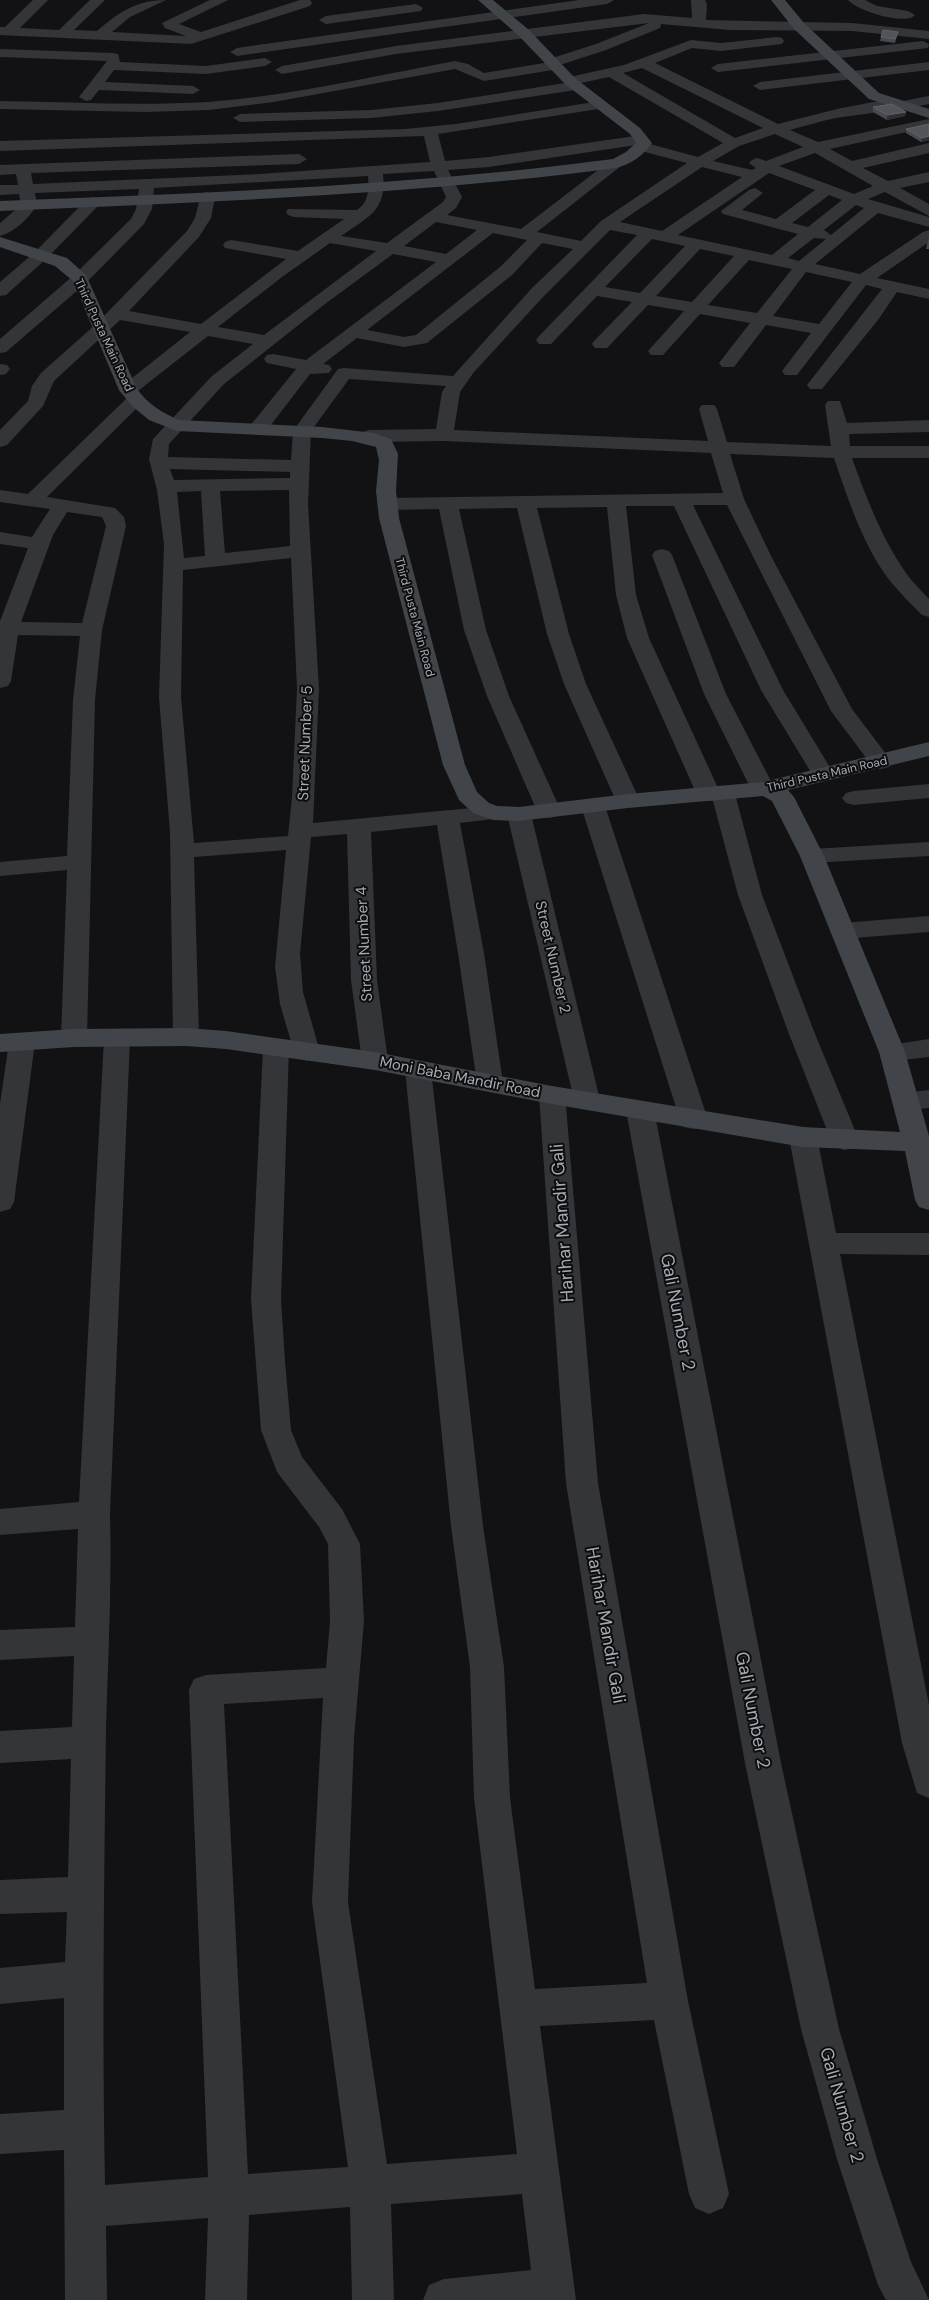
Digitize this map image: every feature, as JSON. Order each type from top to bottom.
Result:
[{"type":"street","points":[[4,31],[41,0]]},
{"type":"street","points":[[62,34],[96,0],[128,13],[169,23],[170,25],[203,36],[324,88]]},
{"type":"street","points":[[100,36],[128,13],[159,0]]},
{"type":"street","points":[[485,0],[524,33],[573,84],[625,124],[642,144]]},
{"type":"street","points":[[228,48],[295,44],[503,15],[553,4],[607,0],[622,20]]},
{"type":"street","points":[[698,0],[700,4],[699,24]]},
{"type":"street","points":[[778,0],[800,26],[854,75],[874,96],[929,114]]},
{"type":"street","points":[[855,0],[873,10],[921,16]]},
{"type":"street","points":[[887,30],[905,0]]},
{"type":"street","points":[[169,23],[230,2],[266,14],[317,64],[344,84]]},
{"type":"street","points":[[4,31],[178,40],[203,36],[302,2],[326,20],[344,37]]},
{"type":"street","points":[[326,20],[434,5]]},
{"type":"street","points":[[282,70],[524,33],[644,18],[699,24],[887,30],[929,35]]},
{"type":"street","points":[[0,105],[202,107],[266,99],[460,65],[478,69],[552,64],[667,20]]},
{"type":"street","points":[[221,118],[371,114],[438,107],[573,84],[644,63],[672,50],[691,44],[729,47],[812,36]]},
{"type":"street","points":[[708,64],[833,56],[929,44]]},
{"type":"street","points":[[672,50],[760,86],[786,99]]},
{"type":"street","points":[[524,54],[542,51]]},
{"type":"street","points":[[0,53],[108,56],[114,58],[80,107]]},
{"type":"street","points":[[84,74],[107,70],[206,70],[265,62]]},
{"type":"street","points":[[644,63],[816,147],[887,186],[928,213]]},
{"type":"street","points":[[760,86],[929,66]]},
{"type":"street","points":[[460,81],[478,69]]},
{"type":"street","points":[[611,72],[727,146],[765,166],[875,207],[928,213]]},
{"type":"street","points":[[398,75],[411,85]]},
{"type":"street","points":[[272,83],[300,78]]},
{"type":"street","points":[[72,91],[92,89],[210,89]]},
{"type":"street","points":[[424,96],[438,107],[456,128]]},
{"type":"street","points":[[444,434],[451,392],[468,368],[607,224],[700,161],[727,146],[776,129],[821,117],[929,100]]},
{"type":"street","points":[[0,146],[430,131],[600,105]]},
{"type":"street","points":[[804,108],[821,117]]},
{"type":"street","points":[[545,340],[629,254],[765,166],[816,147],[929,123]]},
{"type":"street","points":[[607,127],[625,124]]},
{"type":"street","points":[[186,1037],[183,851],[170,697],[175,564],[166,486],[159,463],[160,443],[218,380],[453,202],[454,197],[446,183],[437,159],[430,131]]},
{"type":"street","points":[[265,137],[270,160],[269,179]]},
{"type":"street","points":[[0,348],[80,279],[143,214],[157,163],[155,141]]},
{"type":"street","points":[[0,190],[151,189],[269,179],[437,159],[514,143]]},
{"type":"street","points":[[0,206],[93,202],[151,189],[207,197],[377,189],[446,183],[616,162],[624,160],[642,144]]},
{"type":"street","points":[[437,159],[489,162],[642,144],[752,175]]},
{"type":"street","points":[[0,231],[24,213],[29,205],[20,146]]},
{"type":"street","points":[[850,166],[929,148]]},
{"type":"street","points":[[0,170],[312,159]]},
{"type":"street","points":[[330,159],[378,166]]},
{"type":"street","points":[[369,375],[478,295],[506,271],[530,236],[616,162]]},
{"type":"street","points":[[32,501],[132,395],[204,329],[301,256],[371,208],[377,189],[378,166]]},
{"type":"street","points":[[783,173],[729,211],[810,233],[837,238]]},
{"type":"street","points":[[774,261],[854,199],[887,186],[929,177]]},
{"type":"street","points":[[793,192],[807,182]]},
{"type":"street","points":[[779,225],[827,189]]},
{"type":"street","points":[[0,441],[32,408],[47,377],[101,329],[160,270],[192,234],[203,218],[207,197]]},
{"type":"street","points":[[0,291],[41,255],[93,202]]},
{"type":"street","points":[[728,363],[802,267],[875,207]]},
{"type":"street","points":[[716,248],[771,208]]},
{"type":"street","points":[[294,212],[362,215]]},
{"type":"street","points":[[433,217],[584,246]]},
{"type":"street","points":[[607,224],[929,294]]},
{"type":"street","points":[[257,430],[292,385],[310,366],[351,332],[490,228]]},
{"type":"street","points":[[791,371],[862,280],[929,235]]},
{"type":"street","points":[[327,238],[449,259]]},
{"type":"street","name":"Third Pusta Main Road","points":[[0,242],[61,262],[80,279],[132,395],[155,417],[178,425],[302,431],[369,436],[382,440],[389,451],[389,518],[454,765],[467,795],[481,808],[493,814],[519,814],[628,801],[763,790],[929,749]]},
{"type":"street","points":[[601,344],[696,244]]},
{"type":"street","points":[[231,245],[301,256]]},
{"type":"street","points":[[629,254],[677,263]]},
{"type":"street","points":[[657,351],[745,254]]},
{"type":"street","points":[[816,385],[872,316],[892,287]]},
{"type":"street","points":[[593,290],[823,330]]},
{"type":"street","points":[[116,314],[268,341]]},
{"type":"street","points":[[351,332],[412,342]]},
{"type":"street","points":[[273,359],[344,374],[458,382]]},
{"type":"street","points":[[302,431],[344,374]]},
{"type":"street","points":[[834,405],[840,429],[841,452],[856,495],[883,552],[898,577],[929,611]]},
{"type":"street","points":[[708,409],[734,499],[761,556],[842,711],[881,762]]},
{"type":"street","points":[[840,429],[929,426]]},
{"type":"street","name":"Street Number 5","points":[[302,431],[298,475],[308,689],[304,797],[287,954],[287,975],[291,999],[292,1050],[266,1299],[276,1430],[288,1463],[331,1518],[344,1544],[347,1621],[330,1902],[370,2184],[373,2300]]},
{"type":"street","points":[[369,436],[444,434],[841,452],[929,452]]},
{"type":"street","points":[[159,463],[298,475]]},
{"type":"street","points":[[166,486],[210,485],[298,475]]},
{"type":"street","points":[[210,485],[215,560]]},
{"type":"street","points":[[0,496],[108,512],[114,516],[116,526],[91,630],[84,700],[74,1038]]},
{"type":"street","points":[[388,504],[734,499]]},
{"type":"street","points":[[681,500],[772,690],[823,774]]},
{"type":"street","points":[[616,502],[626,595],[638,638],[716,794],[750,895],[802,1034],[846,1140]]},
{"type":"street","points":[[526,503],[558,634],[575,684],[628,801]]},
{"type":"street","points":[[448,504],[475,630],[498,696],[549,811]]},
{"type":"street","points":[[0,681],[4,628],[10,595],[62,505]]},
{"type":"street","points":[[0,538],[39,544]]},
{"type":"street","points":[[175,564],[301,551]]},
{"type":"street","points":[[662,555],[715,694],[763,790],[776,792],[782,797],[812,856],[892,1052],[917,1100],[917,1142],[928,1192]]},
{"type":"street","points":[[4,628],[91,630]]},
{"type":"street","points":[[854,798],[929,791]]},
{"type":"street","points":[[593,806],[694,1120]]},
{"type":"street","points":[[183,851],[300,837],[360,826],[493,814]]},
{"type":"street","name":"Street Number 2","points":[[519,814],[587,1100]]},
{"type":"street","points":[[447,818],[472,953],[490,1083]]},
{"type":"street","name":"Street Number 4","points":[[360,826],[364,980],[375,1061]]},
{"type":"street","points":[[812,856],[929,848]]},
{"type":"street","points":[[0,868],[78,862]]},
{"type":"street","points":[[842,931],[929,924]]},
{"type":"street","name":"Moni Baba Mandir Road","points":[[11,1042],[74,1038],[186,1037],[226,1040],[375,1061],[552,1095],[803,1137],[917,1142]]},
{"type":"street","points":[[86,2300],[84,2129],[90,1641],[95,1562],[94,1514],[117,1039]]},
{"type":"street","points":[[1,1194],[11,1042]]},
{"type":"street","points":[[892,1052],[929,1048]]},
{"type":"street","points":[[418,1070],[467,1526],[487,1667],[492,1798],[537,2173],[554,2294],[444,2300]]},
{"type":"street","name":"Harihar Mandir Gali","points":[[552,1095],[582,1483],[669,2002],[709,2194]]},
{"type":"street","name":"Gali Number 2","points":[[640,1110],[763,1763],[820,2029],[857,2159],[890,2261],[908,2300]]},
{"type":"street","points":[[803,1137],[919,1743],[929,1782]]},
{"type":"street","points":[[823,1243],[929,1244]]},
{"type":"street","points":[[0,1522],[94,1514]]},
{"type":"street","points":[[0,1645],[90,1641]]},
{"type":"street","points":[[226,2300],[229,2195],[206,1690],[342,1682]]},
{"type":"street","points":[[0,1748],[89,1742]]},
{"type":"street","points":[[0,1897],[87,1894]]},
{"type":"street","points":[[0,1986],[85,1978]]},
{"type":"street","points":[[517,2008],[669,2002]]},
{"type":"street","points":[[0,2134],[84,2129]]},
{"type":"street","points":[[84,2207],[370,2184],[537,2173]]},
{"type":"building","points":[[883,30],[898,32],[895,39],[881,37]]},
{"type":"building","points":[[892,104],[906,112],[887,115],[873,107]]},
{"type":"building","points":[[929,124],[929,136],[922,138],[906,129]]}]
